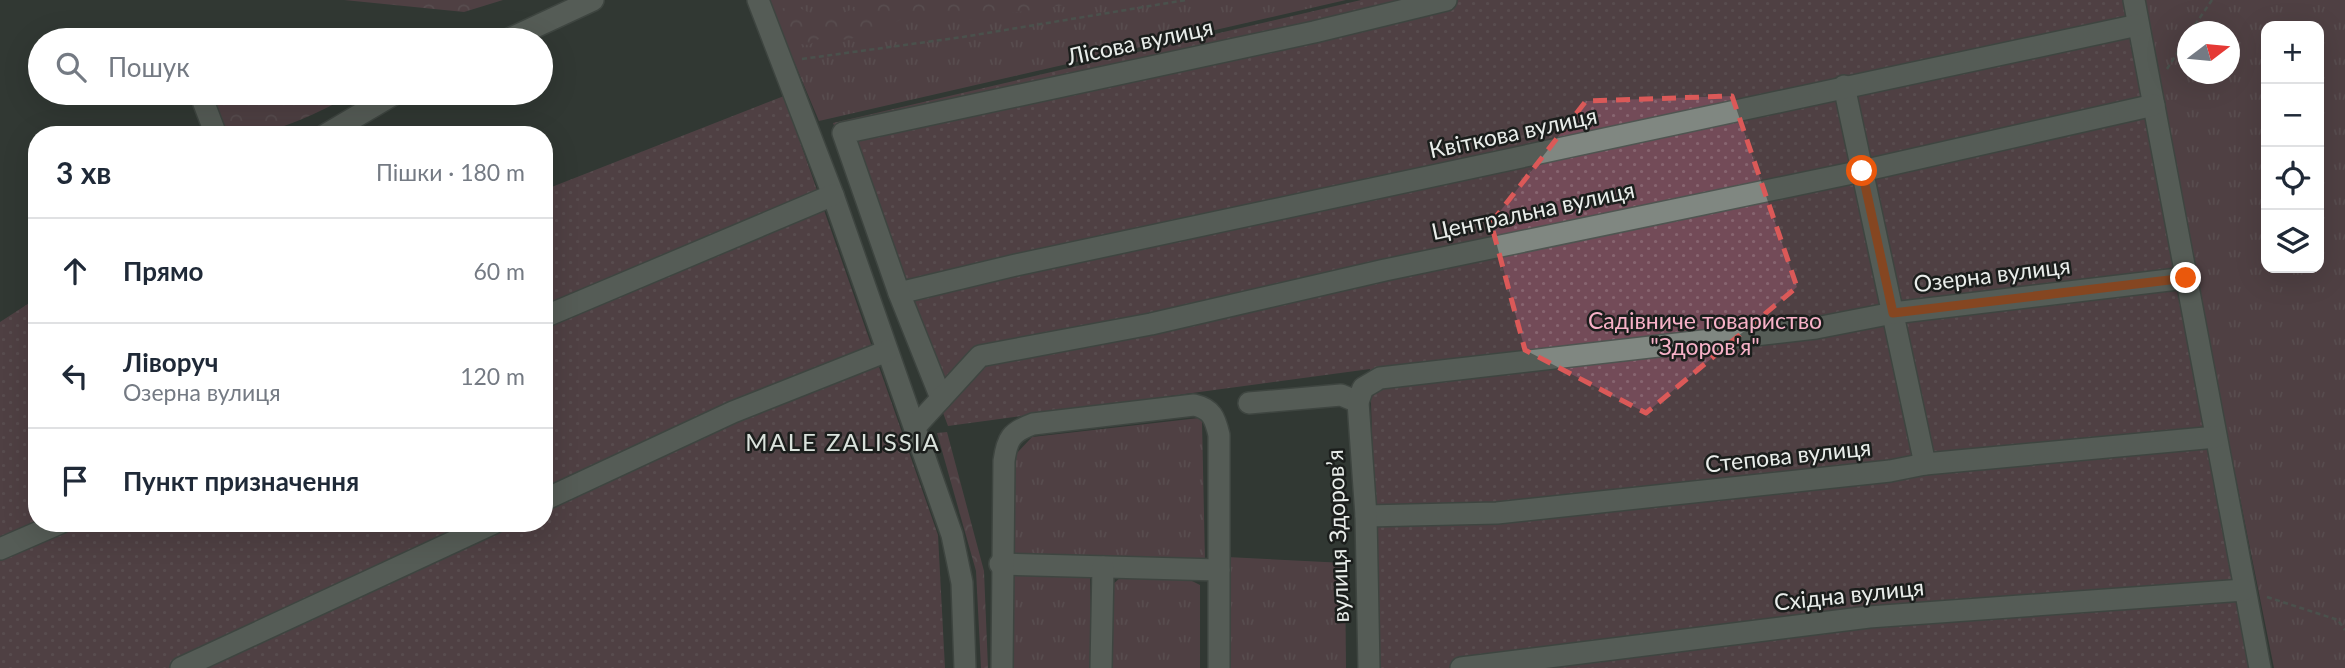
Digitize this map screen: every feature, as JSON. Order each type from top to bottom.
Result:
[{"type":"street","points":[[533,28],[593,0]]},
{"type":"street","points":[[758,0],[833,195],[952,536],[962,583],[965,668]]},
{"type":"street","name":"Лісова вулиця","points":[[899,293],[843,132],[1314,32],[1446,0]]},
{"type":"street","points":[[2134,0],[2260,668]]},
{"type":"street","name":"Квіткова вулиця","points":[[899,293],[1016,265],[2138,25]]},
{"type":"street","points":[[1844,86],[1925,464]]},
{"type":"street","points":[[205,105],[213,126]]},
{"type":"street","points":[[340,126],[376,105]]},
{"type":"street","name":"Центральна вулиця","points":[[915,427],[980,355],[1151,324],[1385,270],[1862,171],[2154,105]]},
{"type":"street","points":[[553,313],[833,195]]},
{"type":"street","name":"Озерна вулиця","points":[[1358,402],[1363,388],[1380,378],[1816,328],[1893,313],[2186,278]]},
{"type":"street","points":[[899,293],[941,398]]},
{"type":"street","points":[[553,496],[733,412],[887,351]]},
{"type":"street","points":[[1249,403],[1341,395],[1358,402]]},
{"type":"street","name":"вулиця Здоровʼя","points":[[1358,402],[1366,516],[1369,668]]},
{"type":"street","points":[[1002,668],[1000,564],[1004,461],[1006,442],[1014,431],[1033,424],[1194,405],[1206,408],[1214,416],[1219,435],[1219,668]]},
{"type":"street","name":"Степова вулиця","points":[[1366,516],[1497,513],[1877,473],[1925,464],[2216,437]]},
{"type":"street","points":[[0,549],[39,532]]},
{"type":"street","points":[[181,668],[475,532]]},
{"type":"street","points":[[1000,564],[1219,570]]},
{"type":"street","points":[[1101,668],[1103,567]]},
{"type":"street","name":"Східна вулиця","points":[[1461,668],[1869,617],[2244,590]]},
{"type":"path","points":[[782,62],[963,37],[1186,0]]},
{"type":"path","points":[[2198,21],[2212,0]]},
{"type":"path","points":[[2165,74],[2177,54]]},
{"type":"path","points":[[2244,590],[2338,620],[2345,630]]},
{"type":"highlighted area","points":[[1732,96],[1797,287],[1646,413],[1525,350],[1491,223],[1586,101]]},
{"type":"green space","points":[[344,0],[503,0],[464,12]]},
{"type":"green space","points":[[768,0],[1346,0],[819,121]]},
{"type":"green space","points":[[872,0],[1095,0],[961,21],[912,14],[875,32],[846,40],[827,34],[809,45],[789,43],[777,26],[777,11],[784,8],[795,7],[819,16],[832,16]]},
{"type":"green space","name":"Садівниче товариство \"Здоров'я\"","points":[[1361,0],[2129,0],[2254,668],[1379,668],[1370,369],[948,426],[833,123]]},
{"type":"green space","points":[[2140,0],[2345,0],[2345,668],[2274,668]]},
{"type":"green space","points":[[784,96],[938,535],[945,668],[0,668],[0,322],[28,304],[28,532],[553,532],[553,186]]},
{"type":"green space","points":[[212,105],[332,105],[284,126],[225,126],[215,117]]},
{"type":"green space","points":[[1199,418],[1202,421],[1205,561],[1016,555],[1006,539],[1015,455],[1032,437]]},
{"type":"green space","points":[[947,432],[984,571],[988,668],[981,668],[976,571],[937,433]]},
{"type":"green space","points":[[1227,557],[1345,563],[1346,668],[1228,668]]},
{"type":"green space","points":[[1018,572],[1090,577],[1092,668],[1011,668],[1008,581]]},
{"type":"green space","points":[[1121,577],[1188,579],[1200,585],[1200,668],[1111,668],[1111,586]]},
{"type":"district","name":"MALE ZALISSIA","points":[[843,443]]},
{"type":"route","points":[[1862,171],[1893,313],[2186,278]]}]
